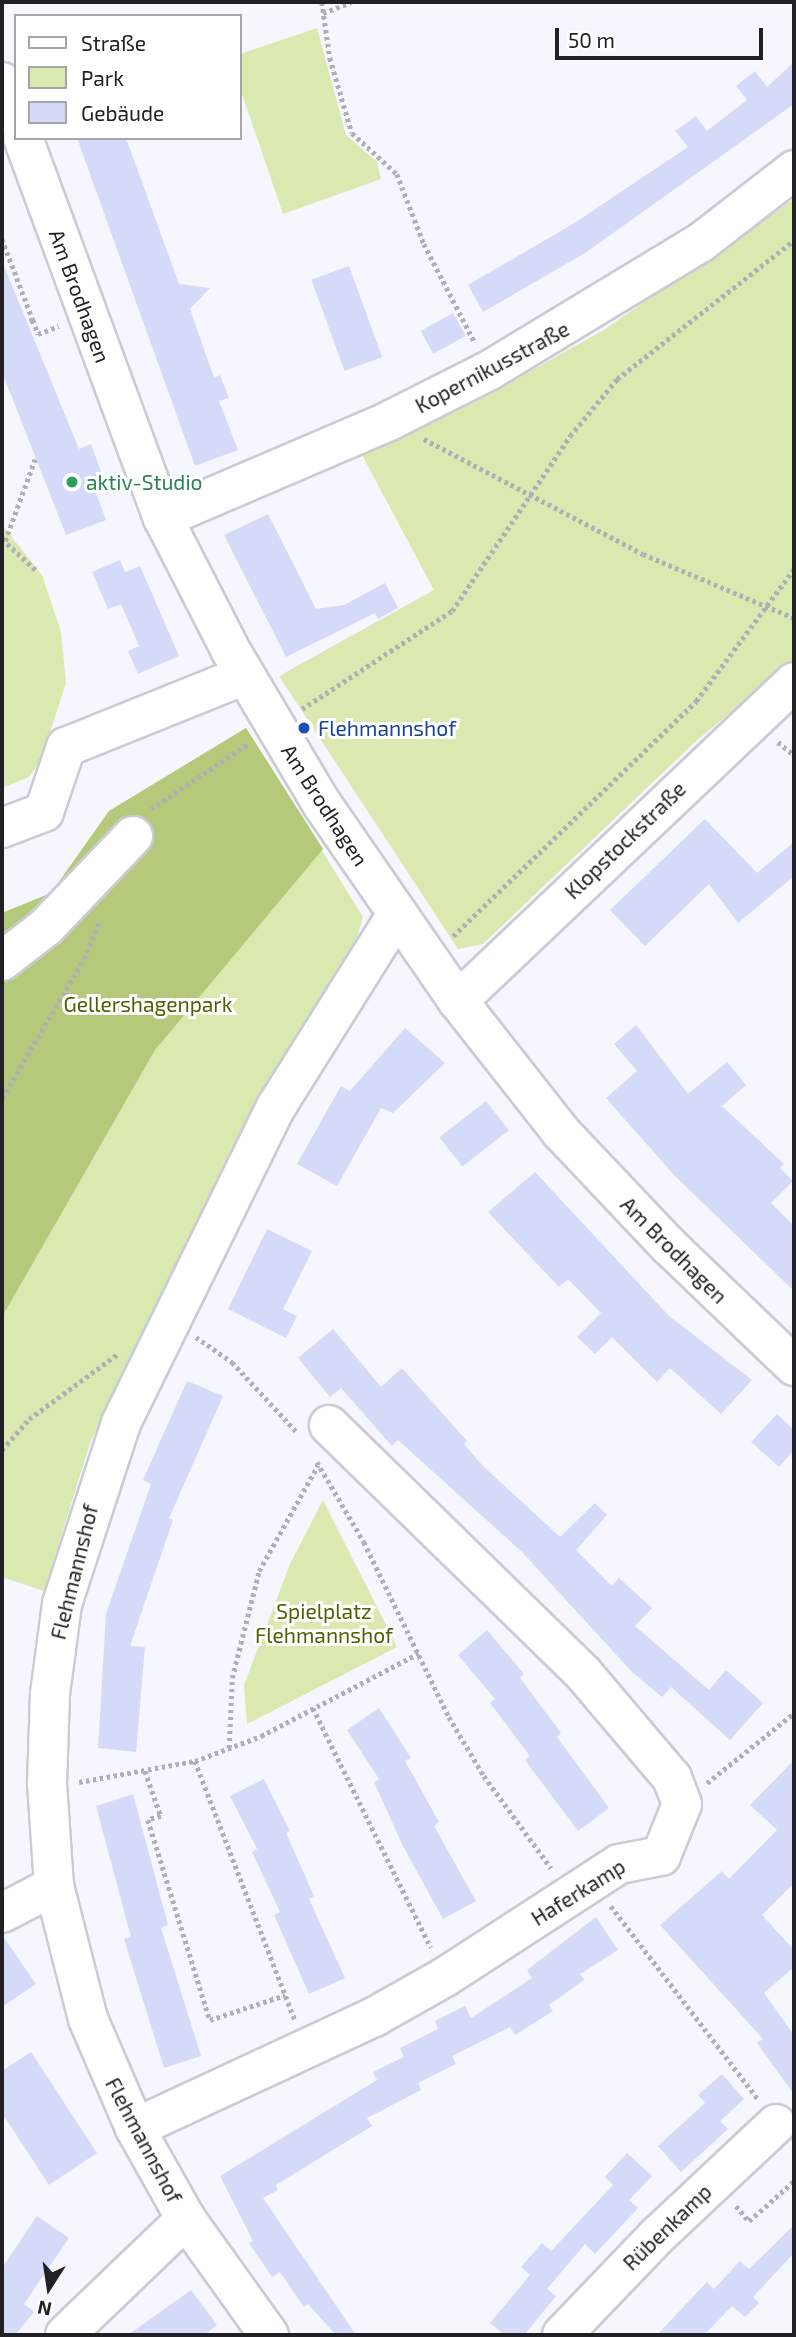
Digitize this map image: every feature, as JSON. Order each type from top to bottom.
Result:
[{"type":"street","points":[[2,82],[14,114]]},
{"type":"street","name":"Am Brodhagen","points":[[24,140],[163,518],[274,727],[397,915],[458,1001],[609,1185],[794,1366]]},
{"type":"street","name":"Kopernikusstraße","points":[[163,518],[389,421],[490,370],[700,243],[794,170]]},
{"type":"street","points":[[2,828],[44,812],[66,747],[245,675]]},
{"type":"street","name":"Klopstockstraße","points":[[458,1001],[794,682]]},
{"type":"street","points":[[2,961],[46,927],[133,836]]},
{"type":"street","name":"Flehmannshof","points":[[269,2335],[186,2219],[135,2128],[88,2019],[54,1886],[47,1784],[50,1694],[62,1604],[98,1483],[170,1319],[276,1107],[397,915]]},
{"type":"street","points":[[313,1438],[583,1673],[672,1778],[682,1804]]},
{"type":"street","name":"Haferkamp","points":[[135,2128],[307,2050],[445,1977],[580,1887],[632,1858],[661,1856],[682,1804]]},
{"type":"street","points":[[2,1913],[54,1886]]},
{"type":"street","name":"Rübenkamp","points":[[562,2335],[715,2181],[776,2124]]},
{"type":"street","points":[[65,2335],[186,2219]]},
{"type":"path","points":[[322,2],[352,133],[397,174],[431,258],[490,370]]},
{"type":"path","points":[[323,12],[351,2]]},
{"type":"path","points":[[2,239],[33,320],[27,322]]},
{"type":"path","points":[[274,727],[452,611],[533,493],[617,379],[794,240]]},
{"type":"path","points":[[389,421],[533,493],[643,554],[794,618]]},
{"type":"path","points":[[35,459],[3,540],[37,571]]},
{"type":"path","points":[[429,960],[696,701],[794,569]]},
{"type":"path","points":[[170,1319],[232,1362],[313,1438],[318,1464],[484,1776],[580,1887],[776,2124]]},
{"type":"path","points":[[2,1450],[29,1419],[97,1365],[134,1350],[153,1359]]},
{"type":"path","points":[[229,1748],[232,1678],[260,1571],[318,1464]]},
{"type":"path","points":[[47,1784],[145,1771],[195,1761],[313,1708],[419,1653]]},
{"type":"path","points":[[313,1708],[445,1977]]},
{"type":"path","points":[[682,1804],[794,1713]]},
{"type":"path","points":[[195,1761],[307,2050]]},
{"type":"path","points":[[145,1771],[161,1816],[148,1821],[210,2020],[285,1995]]},
{"type":"path","points":[[715,2181],[749,2221],[794,2181]]},
{"type":"green space","points":[[317,28],[346,135],[377,162],[381,179],[283,214],[242,94],[242,53]]},
{"type":"green space","points":[[794,199],[794,659],[695,742],[483,944],[458,949],[279,676],[434,590],[362,455],[484,397],[602,331]]},
{"type":"green space","points":[[2,525],[42,575],[61,632],[66,683],[41,760],[29,777],[2,788]]},
{"type":"green space","name":"Gellershagenpark","points":[[246,728],[363,917],[357,937],[255,1110],[90,1443],[44,1591],[2,1577],[2,913],[51,893],[109,811]]},
{"type":"green space","points":[[246,728],[323,849],[155,1050],[2,1317],[2,913],[51,893],[109,811]]},
{"type":"green space","name":"Spielplatz Flehmannshof","points":[[323,1500],[397,1647],[247,1724],[244,1685],[290,1564]]},
{"type":"building","points":[[794,62],[794,104],[585,253],[483,312],[468,285],[573,224],[688,147],[675,131],[696,116],[707,131],[747,100],[736,86],[755,71],[767,87]]},
{"type":"building","points":[[78,140],[127,140],[179,284],[210,288],[190,309],[214,378],[220,375],[229,398],[219,401],[238,450],[195,466]]},
{"type":"building","points":[[2,261],[79,449],[91,444],[104,480],[93,485],[106,520],[66,535],[2,372]]},
{"type":"building","points":[[349,266],[382,357],[345,371],[311,280]]},
{"type":"building","points":[[453,313],[466,336],[433,354],[421,331]]},
{"type":"building","points":[[268,514],[316,609],[344,605],[385,583],[398,608],[378,619],[375,613],[286,657],[224,535]]},
{"type":"building","points":[[120,560],[125,572],[140,566],[179,656],[138,674],[128,651],[139,646],[121,604],[108,609],[92,572]]},
{"type":"building","points":[[705,819],[757,873],[794,842],[794,876],[738,923],[709,884],[645,946],[610,910]]},
{"type":"building","points":[[636,1025],[688,1094],[727,1062],[746,1085],[722,1106],[784,1164],[780,1168],[793,1181],[771,1203],[794,1226],[794,1291],[674,1175],[606,1098],[637,1071],[614,1044]]},
{"type":"building","points":[[405,1028],[445,1063],[393,1113],[381,1108],[337,1186],[297,1164],[341,1086],[350,1091]]},
{"type":"building","points":[[486,1101],[509,1130],[462,1166],[440,1137]]},
{"type":"building","points":[[535,1172],[669,1316],[752,1380],[721,1414],[670,1368],[657,1382],[612,1337],[595,1354],[577,1337],[601,1313],[568,1279],[559,1287],[488,1212]]},
{"type":"building","points":[[267,1229],[312,1251],[283,1309],[297,1316],[286,1338],[228,1309]]},
{"type":"building","points":[[333,1329],[381,1387],[402,1368],[467,1441],[464,1444],[483,1466],[560,1537],[595,1503],[607,1515],[576,1550],[612,1586],[619,1578],[652,1608],[635,1626],[709,1690],[726,1670],[763,1703],[730,1740],[671,1687],[662,1697],[632,1672],[522,1552],[398,1440],[392,1446],[341,1388],[330,1397],[298,1358]]},
{"type":"building","points":[[187,1381],[223,1396],[169,1518],[173,1520],[130,1646],[145,1647],[136,1752],[98,1748],[106,1614],[151,1484],[143,1480]]},
{"type":"building","points":[[777,1414],[794,1430],[794,1450],[779,1467],[751,1442]]},
{"type":"building","points":[[487,1630],[524,1674],[520,1678],[561,1733],[557,1737],[609,1808],[578,1831],[525,1760],[530,1756],[490,1703],[495,1699],[458,1655]]},
{"type":"building","points":[[379,1708],[411,1758],[405,1761],[439,1822],[434,1826],[476,1901],[443,1919],[402,1844],[374,1782],[379,1779],[347,1730]]},
{"type":"building","points":[[794,1760],[794,1883],[762,1915],[794,1950],[794,1967],[764,1993],[794,2035],[794,2094],[757,2043],[763,2039],[660,1925],[722,1871],[729,1879],[777,1830],[750,1805]]},
{"type":"building","points":[[264,1779],[290,1831],[286,1833],[314,1896],[309,1899],[345,1978],[309,1994],[274,1915],[280,1912],[252,1852],[257,1849],[230,1796]]},
{"type":"building","points":[[133,1794],[168,1925],[161,1928],[201,2056],[164,2068],[124,1939],[131,1937],[96,1806]]},
{"type":"building","points":[[596,1917],[618,1950],[580,1974],[584,1980],[549,2005],[553,2011],[515,2035],[510,2027],[452,2056],[456,2064],[418,2083],[421,2090],[367,2118],[372,2126],[276,2185],[278,2190],[263,2198],[356,2335],[336,2335],[308,2304],[304,2307],[280,2272],[272,2277],[249,2243],[253,2241],[220,2176],[377,2080],[373,2072],[404,2057],[400,2048],[438,2029],[435,2021],[465,2006],[471,2018],[532,1978],[527,1970]]},
{"type":"building","points":[[2,1935],[36,1984],[2,2007]]},
{"type":"building","points":[[31,2052],[97,2153],[49,2185],[2,2113],[2,2071]]},
{"type":"building","points":[[722,2074],[744,2099],[720,2121],[728,2129],[681,2172],[658,2146],[705,2103],[698,2095]]},
{"type":"building","points":[[627,2153],[652,2176],[629,2200],[638,2208],[595,2254],[585,2244],[547,2289],[556,2296],[524,2335],[505,2335],[490,2323],[530,2275],[521,2267],[542,2243],[551,2251],[613,2185],[605,2177]]},
{"type":"building","points":[[37,2216],[69,2238],[24,2304],[34,2312],[15,2335],[2,2335],[2,2268]]},
{"type":"building","points":[[794,2225],[794,2253],[753,2297],[759,2303],[745,2317],[732,2306],[704,2335],[657,2335],[707,2282],[714,2289],[740,2261],[749,2269]]},
{"type":"building","points":[[191,2290],[217,2325],[204,2335],[128,2335]]},
{"type":"place","name":"aktiv-Studio","points":[[72,482]]},
{"type":"place","name":"Flehmannshof","points":[[304,728]]}]
